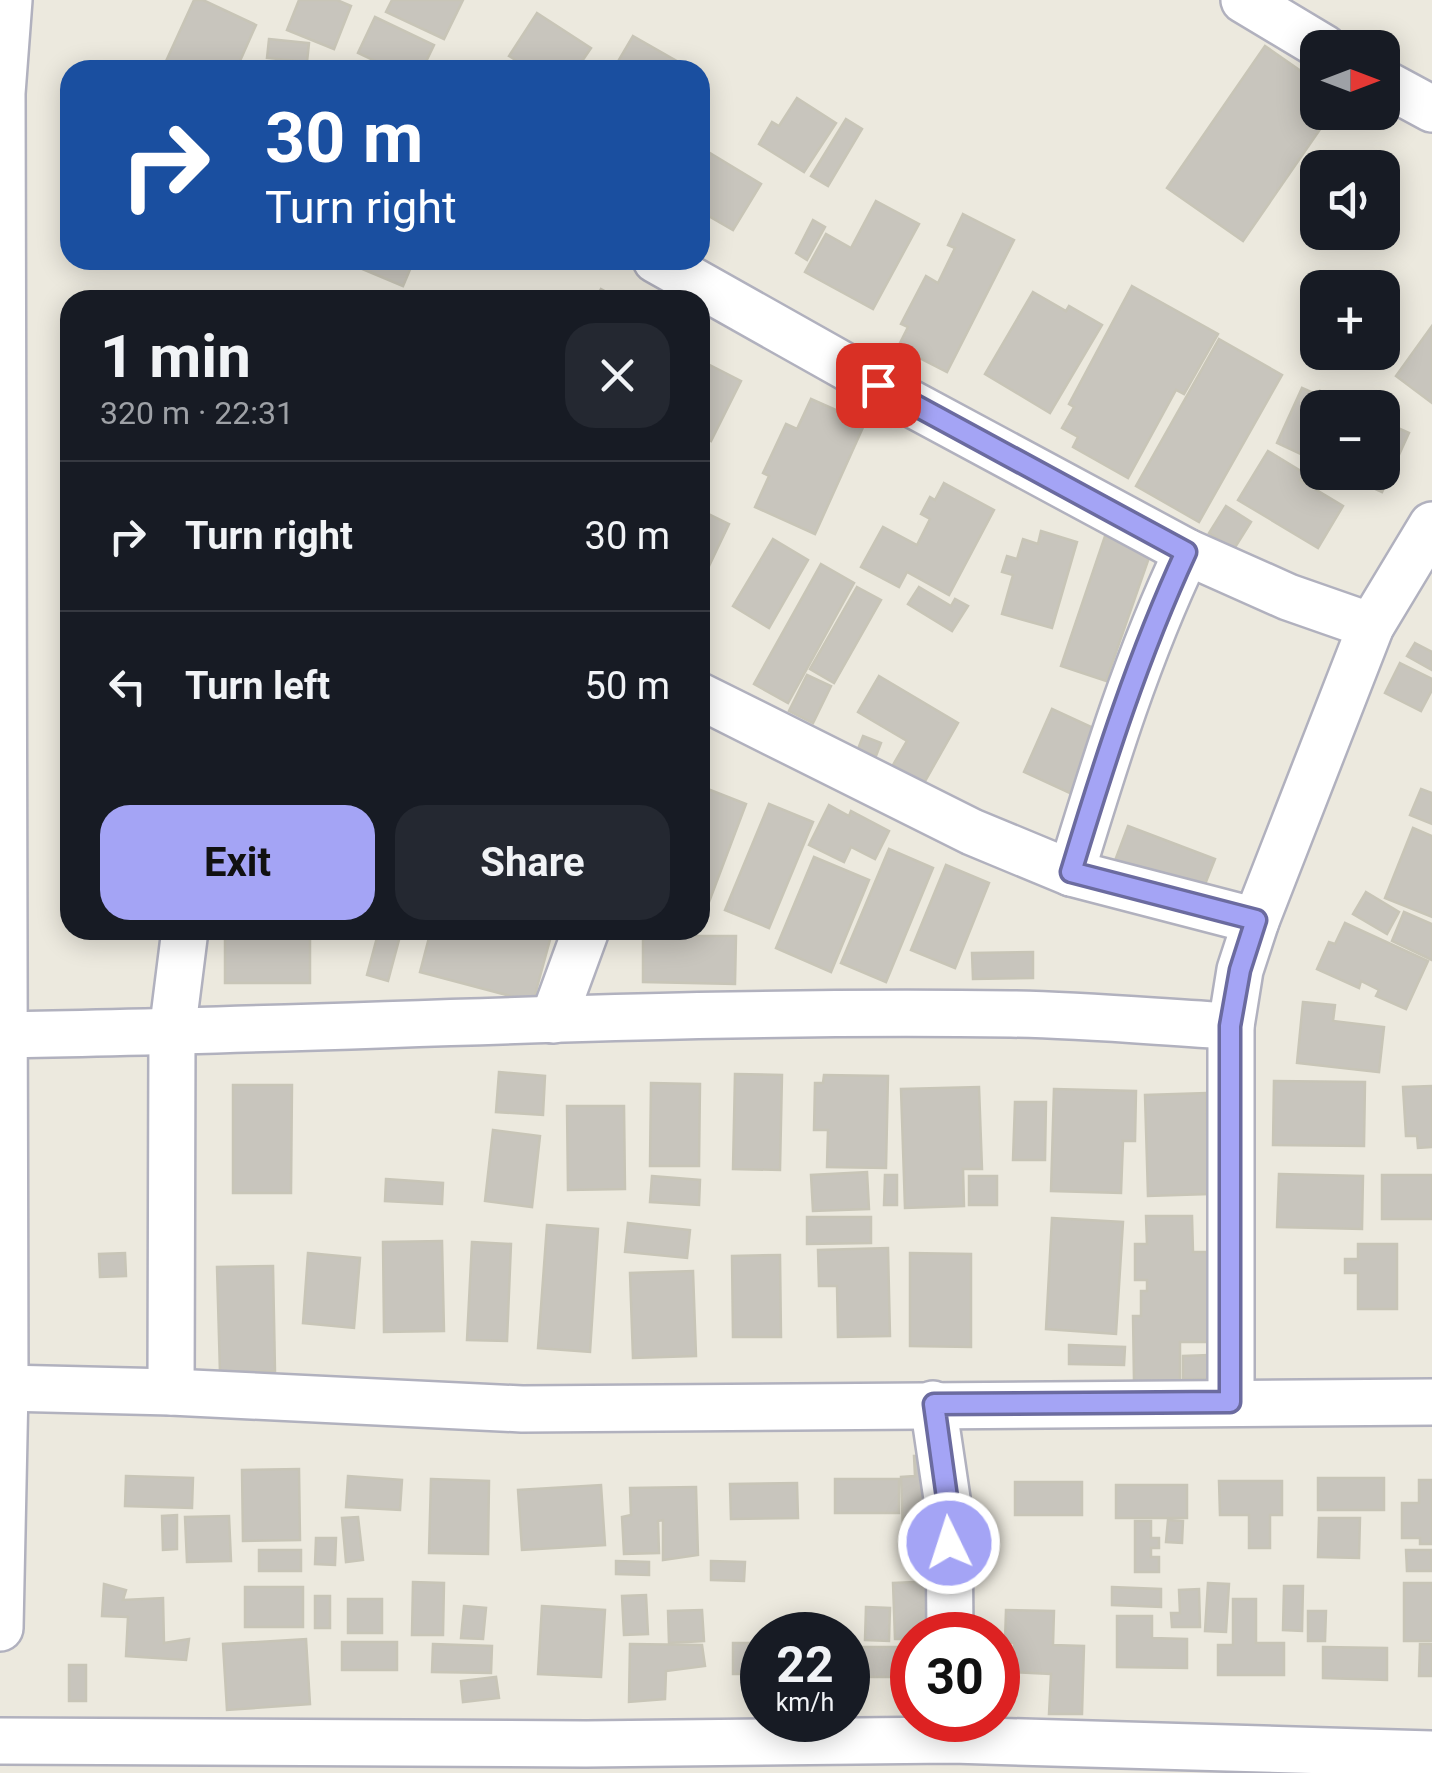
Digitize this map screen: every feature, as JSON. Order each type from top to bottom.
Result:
[{"type":"street","points":[[0,1628],[4,1388],[2,93],[9,0]]},
{"type":"street","points":[[1244,0],[1300,34]]},
{"type":"street","points":[[1400,92],[1432,109]]},
{"type":"street","points":[[674,270],[709,290]]},
{"type":"street","points":[[710,290],[1186,552],[1288,597],[1371,626]]},
{"type":"street","points":[[1230,1402],[1230,1026],[1240,970],[1371,626],[1432,525]]},
{"type":"street","points":[[1071,872],[1150,629],[1186,552]]},
{"type":"street","points":[[710,701],[972,832],[1071,872],[1256,920]]},
{"type":"street","points":[[171,1392],[172,1033],[184,940]]},
{"type":"street","points":[[553,1020],[582,940]]},
{"type":"street","points":[[2,1035],[922,1013],[1017,1014],[1230,1026]]},
{"type":"street","points":[[4,1388],[522,1409],[1432,1402]]},
{"type":"street","points":[[934,1404],[949,1512],[950,1612]]},
{"type":"street","points":[[0,1742],[951,1744],[1432,1754]]},
{"type":"building","points":[[194,0],[203,0],[256,25],[240,60],[167,60]]},
{"type":"building","points":[[299,0],[337,0],[351,6],[334,49],[287,30]]},
{"type":"building","points":[[392,0],[463,0],[444,39],[386,12]]},
{"type":"building","points":[[537,13],[591,48],[583,60],[515,60],[509,56]]},
{"type":"building","points":[[375,17],[434,45],[427,60],[373,60],[358,53]]},
{"type":"building","points":[[633,36],[675,60],[619,60]]},
{"type":"building","points":[[269,39],[309,43],[307,60],[267,58]]},
{"type":"building","points":[[1265,46],[1300,70],[1300,130],[1320,130],[1306,150],[1300,150],[1300,158],[1243,241],[1167,188]]},
{"type":"building","points":[[797,98],[836,123],[804,172],[759,144],[772,122],[779,126]]},
{"type":"building","points":[[846,119],[862,129],[828,186],[811,176]]},
{"type":"building","points":[[710,153],[761,184],[733,230],[710,217]]},
{"type":"building","points":[[876,201],[919,224],[873,309],[805,272],[826,234],[851,248]]},
{"type":"building","points":[[963,214],[1014,240],[947,372],[898,347],[908,327],[901,324],[926,276],[938,283],[955,248],[948,245]]},
{"type":"building","points":[[813,220],[825,227],[807,260],[796,253]]},
{"type":"building","points":[[365,270],[410,270],[403,286]]},
{"type":"building","points":[[1132,286],[1218,334],[1184,394],[1176,390],[1128,478],[1073,447],[1078,437],[1062,428],[1074,407],[1069,404]]},
{"type":"building","points":[[1033,292],[1102,325],[1050,413],[985,374]]},
{"type":"building","points":[[1432,326],[1432,403],[1396,376]]},
{"type":"building","points":[[1219,339],[1282,375],[1199,522],[1136,486]]},
{"type":"building","points":[[710,365],[741,381],[710,441]]},
{"type":"building","points":[[1300,392],[1300,454],[1277,443]]},
{"type":"building","points":[[811,399],[865,423],[815,534],[755,507],[769,476],[763,473],[786,424],[797,429]]},
{"type":"building","points":[[1400,429],[1409,433],[1400,453]]},
{"type":"building","points":[[1268,451],[1300,471],[1300,490],[1317,490],[1343,506],[1318,548],[1238,500]]},
{"type":"building","points":[[944,483],[994,510],[949,595],[907,572],[899,587],[861,567],[883,527],[917,545],[930,519],[921,514]]},
{"type":"building","points":[[1226,506],[1251,522],[1234,549],[1209,533]]},
{"type":"building","points":[[710,515],[729,524],[710,564]]},
{"type":"building","points":[[1041,531],[1077,542],[1052,628],[1002,614],[1013,575],[1002,572],[1007,556],[1017,559],[1023,539],[1038,544]]},
{"type":"building","points":[[1105,536],[1151,552],[1106,681],[1061,666]]},
{"type":"building","points":[[773,539],[808,560],[769,628],[733,606]]},
{"type":"building","points":[[821,564],[854,583],[788,703],[754,684]]},
{"type":"building","points":[[857,587],[881,600],[834,683],[810,669]]},
{"type":"building","points":[[919,587],[951,606],[955,599],[968,606],[952,631],[908,604]]},
{"type":"building","points":[[1415,643],[1432,652],[1432,670],[1407,656]]},
{"type":"building","points":[[1400,663],[1432,679],[1432,690],[1421,711],[1385,693]]},
{"type":"building","points":[[807,675],[831,686],[813,723],[789,711]]},
{"type":"building","points":[[879,676],[958,723],[924,783],[893,765],[907,741],[858,712]]},
{"type":"building","points":[[1052,709],[1098,730],[1070,793],[1024,772]]},
{"type":"building","points":[[863,736],[881,743],[876,756],[858,749]]},
{"type":"building","points":[[1421,789],[1432,793],[1432,824],[1410,815]]},
{"type":"building","points":[[710,790],[746,804],[710,899]]},
{"type":"building","points":[[769,804],[813,822],[769,928],[725,910]]},
{"type":"building","points":[[829,805],[849,816],[851,811],[889,831],[875,859],[851,847],[844,862],[809,845]]},
{"type":"building","points":[[1128,826],[1215,859],[1193,915],[1107,882]]},
{"type":"building","points":[[1413,828],[1432,836],[1432,917],[1385,898]]},
{"type":"building","points":[[889,849],[933,868],[886,982],[841,963]]},
{"type":"building","points":[[814,857],[869,880],[831,972],[776,948]]},
{"type":"building","points":[[946,865],[989,883],[955,968],[911,950]]},
{"type":"building","points":[[1366,892],[1399,912],[1387,934],[1353,914]]},
{"type":"building","points":[[1404,912],[1432,924],[1432,960],[1392,941]]},
{"type":"building","points":[[1345,923],[1428,961],[1406,1009],[1376,996],[1379,990],[1361,981],[1359,988],[1317,969],[1329,942],[1335,944]]},
{"type":"building","points":[[736,936],[735,984],[643,982],[643,940]]},
{"type":"building","points":[[225,940],[310,940],[310,983],[225,983]]},
{"type":"building","points":[[376,940],[399,940],[388,981],[367,975]]},
{"type":"building","points":[[428,940],[550,940],[533,1002],[420,972]]},
{"type":"building","points":[[1033,952],[1033,978],[973,979],[972,953]]},
{"type":"building","points":[[1303,1002],[1335,1005],[1333,1021],[1384,1027],[1379,1072],[1297,1063]]},
{"type":"building","points":[[499,1072],[545,1076],[543,1115],[496,1112]]},
{"type":"building","points":[[735,1074],[782,1075],[780,1170],[733,1169]]},
{"type":"building","points":[[824,1075],[888,1076],[886,1168],[827,1167],[828,1130],[814,1130],[815,1083],[823,1083]]},
{"type":"building","points":[[1274,1081],[1365,1082],[1364,1146],[1273,1145]]},
{"type":"building","points":[[651,1083],[700,1084],[699,1166],[650,1166]]},
{"type":"building","points":[[233,1085],[292,1085],[291,1193],[233,1193]]},
{"type":"building","points":[[1432,1086],[1432,1147],[1418,1148],[1417,1136],[1406,1136],[1403,1087]]},
{"type":"building","points":[[979,1087],[982,1169],[963,1169],[964,1206],[905,1208],[901,1089]]},
{"type":"building","points":[[1054,1089],[1136,1091],[1135,1141],[1123,1141],[1121,1193],[1051,1191]]},
{"type":"building","points":[[1206,1093],[1209,1194],[1148,1196],[1145,1095]]},
{"type":"building","points":[[1015,1102],[1046,1102],[1045,1160],[1013,1160]]},
{"type":"building","points":[[567,1106],[624,1106],[625,1189],[568,1190]]},
{"type":"building","points":[[493,1130],[540,1136],[532,1207],[485,1201]]},
{"type":"building","points":[[867,1172],[869,1209],[813,1211],[811,1175]]},
{"type":"building","points":[[1279,1174],[1363,1176],[1362,1229],[1277,1227]]},
{"type":"building","points":[[885,1175],[897,1175],[897,1205],[884,1205]]},
{"type":"building","points":[[1382,1175],[1432,1175],[1432,1219],[1382,1219]]},
{"type":"building","points":[[652,1176],[700,1180],[699,1205],[650,1202]]},
{"type":"building","points":[[969,1176],[997,1176],[997,1205],[969,1205]]},
{"type":"building","points":[[386,1179],[443,1183],[442,1204],[385,1201]]},
{"type":"building","points":[[1146,1216],[1192,1216],[1193,1252],[1209,1252],[1209,1342],[1180,1342],[1180,1380],[1134,1381],[1133,1316],[1141,1316],[1141,1291],[1147,1291],[1147,1280],[1135,1280],[1135,1244],[1147,1244]]},
{"type":"building","points":[[807,1217],[871,1217],[871,1243],[807,1244]]},
{"type":"building","points":[[1052,1218],[1123,1222],[1116,1334],[1046,1329]]},
{"type":"building","points":[[628,1223],[690,1230],[687,1258],[625,1252]]},
{"type":"building","points":[[547,1225],[598,1229],[590,1352],[538,1348]]},
{"type":"building","points":[[442,1241],[444,1331],[384,1332],[383,1242]]},
{"type":"building","points":[[472,1242],[511,1244],[507,1341],[467,1340]]},
{"type":"building","points":[[1358,1244],[1397,1244],[1397,1309],[1358,1309],[1358,1273],[1345,1273],[1345,1259],[1358,1259]]},
{"type":"building","points":[[888,1248],[890,1336],[838,1337],[837,1286],[819,1286],[818,1250]]},
{"type":"building","points":[[125,1253],[126,1276],[100,1277],[99,1254]]},
{"type":"building","points":[[308,1253],[360,1258],[354,1328],[303,1323]]},
{"type":"building","points":[[910,1253],[971,1254],[971,1347],[910,1346]]},
{"type":"building","points":[[780,1255],[781,1337],[733,1337],[732,1256]]},
{"type":"building","points":[[273,1266],[275,1371],[220,1373],[217,1267]]},
{"type":"building","points":[[693,1271],[696,1356],[633,1358],[630,1273]]},
{"type":"building","points":[[1069,1345],[1125,1347],[1124,1365],[1069,1364]]},
{"type":"building","points":[[1209,1355],[1209,1379],[1183,1379],[1183,1356]]},
{"type":"building","points":[[934,1455],[937,1530],[903,1531],[901,1477],[915,1476],[914,1456]]},
{"type":"building","points":[[299,1469],[300,1540],[243,1541],[242,1470]]},
{"type":"building","points":[[126,1476],[193,1478],[192,1508],[125,1506]]},
{"type":"building","points":[[348,1476],[402,1480],[400,1510],[346,1507]]},
{"type":"building","points":[[1318,1478],[1384,1478],[1384,1510],[1318,1510]]},
{"type":"building","points":[[431,1479],[489,1481],[488,1554],[429,1553]]},
{"type":"building","points":[[835,1479],[899,1479],[899,1513],[835,1513]]},
{"type":"building","points":[[1419,1480],[1432,1480],[1432,1544],[1420,1544],[1420,1538],[1402,1538],[1402,1503],[1419,1503]]},
{"type":"building","points":[[1219,1481],[1282,1481],[1282,1515],[1270,1515],[1270,1548],[1249,1548],[1249,1515],[1220,1515]]},
{"type":"building","points":[[1015,1482],[1082,1482],[1082,1515],[1015,1515]]},
{"type":"building","points":[[797,1483],[798,1518],[731,1519],[730,1484]]},
{"type":"building","points":[[601,1485],[605,1545],[522,1550],[518,1490]]},
{"type":"building","points":[[1116,1485],[1187,1485],[1187,1518],[1116,1518]]},
{"type":"building","points":[[696,1487],[698,1555],[663,1560],[663,1520],[658,1521],[659,1553],[624,1554],[622,1517],[631,1515],[630,1488]]},
{"type":"building","points":[[177,1515],[177,1549],[163,1550],[162,1516]]},
{"type":"building","points":[[229,1516],[231,1561],[187,1562],[185,1517]]},
{"type":"building","points":[[358,1517],[363,1560],[346,1562],[342,1518]]},
{"type":"building","points":[[1319,1518],[1360,1518],[1359,1558],[1318,1557]]},
{"type":"building","points":[[1168,1520],[1183,1521],[1182,1543],[1166,1542]]},
{"type":"building","points":[[1135,1521],[1151,1521],[1151,1538],[1159,1538],[1159,1548],[1151,1548],[1151,1557],[1159,1557],[1159,1572],[1135,1572]]},
{"type":"building","points":[[316,1538],[336,1538],[335,1565],[315,1564]]},
{"type":"building","points":[[259,1550],[301,1550],[301,1571],[259,1571]]},
{"type":"building","points":[[1406,1550],[1431,1550],[1432,1571],[1407,1571]]},
{"type":"building","points":[[616,1561],[649,1562],[649,1575],[616,1574]]},
{"type":"building","points":[[711,1561],[745,1562],[744,1581],[711,1580]]},
{"type":"building","points":[[938,1581],[939,1612],[894,1612],[893,1583]]},
{"type":"building","points":[[413,1582],[444,1583],[443,1635],[412,1635]]},
{"type":"building","points":[[1208,1583],[1229,1584],[1226,1632],[1205,1631]]},
{"type":"building","points":[[1404,1583],[1432,1583],[1432,1641],[1404,1641]]},
{"type":"building","points":[[104,1584],[126,1590],[123,1600],[163,1598],[164,1643],[189,1639],[186,1660],[126,1656],[128,1617],[102,1616]]},
{"type":"building","points":[[1284,1586],[1303,1586],[1302,1631],[1283,1630]]},
{"type":"building","points":[[245,1587],[303,1587],[303,1627],[245,1627]]},
{"type":"building","points":[[1112,1587],[1161,1589],[1161,1607],[1112,1605]]},
{"type":"building","points":[[1199,1589],[1200,1627],[1172,1627],[1171,1613],[1180,1613],[1179,1590]]},
{"type":"building","points":[[646,1595],[648,1634],[624,1635],[622,1596]]},
{"type":"building","points":[[315,1596],[330,1596],[330,1628],[315,1628]]},
{"type":"building","points":[[348,1599],[382,1599],[382,1633],[348,1633]]},
{"type":"building","points":[[1233,1599],[1256,1599],[1256,1643],[1284,1643],[1284,1675],[1218,1675],[1218,1645],[1233,1645]]},
{"type":"building","points":[[464,1606],[486,1608],[483,1639],[461,1638]]},
{"type":"building","points":[[542,1606],[605,1610],[601,1677],[538,1674]]},
{"type":"building","points":[[866,1607],[890,1608],[889,1641],[870,1640],[870,1612],[866,1612]]},
{"type":"building","points":[[702,1610],[704,1641],[669,1643],[668,1611]]},
{"type":"building","points":[[1054,1611],[1053,1645],[1084,1646],[1082,1714],[1049,1714],[1051,1674],[1020,1672],[1020,1612],[1006,1612]]},
{"type":"building","points":[[1308,1611],[1326,1611],[1325,1641],[1308,1641]]},
{"type":"building","points":[[1117,1616],[1152,1616],[1152,1638],[1187,1639],[1187,1668],[1117,1667]]},
{"type":"building","points":[[306,1639],[310,1704],[227,1710],[223,1644]]},
{"type":"building","points":[[342,1642],[397,1642],[397,1670],[342,1670]]},
{"type":"building","points":[[733,1643],[740,1643],[740,1674],[733,1674]]},
{"type":"building","points":[[433,1644],[492,1646],[491,1673],[432,1672]]},
{"type":"building","points":[[630,1644],[702,1645],[705,1666],[666,1671],[665,1699],[629,1702]]},
{"type":"building","points":[[1420,1644],[1432,1644],[1432,1676],[1419,1676]]},
{"type":"building","points":[[870,1647],[890,1647],[890,1677],[870,1677]]},
{"type":"building","points":[[1323,1647],[1387,1648],[1387,1680],[1323,1678]]},
{"type":"building","points":[[69,1665],[86,1665],[86,1701],[69,1701]]},
{"type":"building","points":[[496,1677],[499,1698],[463,1702],[461,1681]]},
{"type":"route","points":[[878,385],[1186,552],[1150,629],[1071,872],[1256,920],[1240,970],[1230,1026],[1230,1402],[934,1404],[949,1512],[949,1543]]}]
